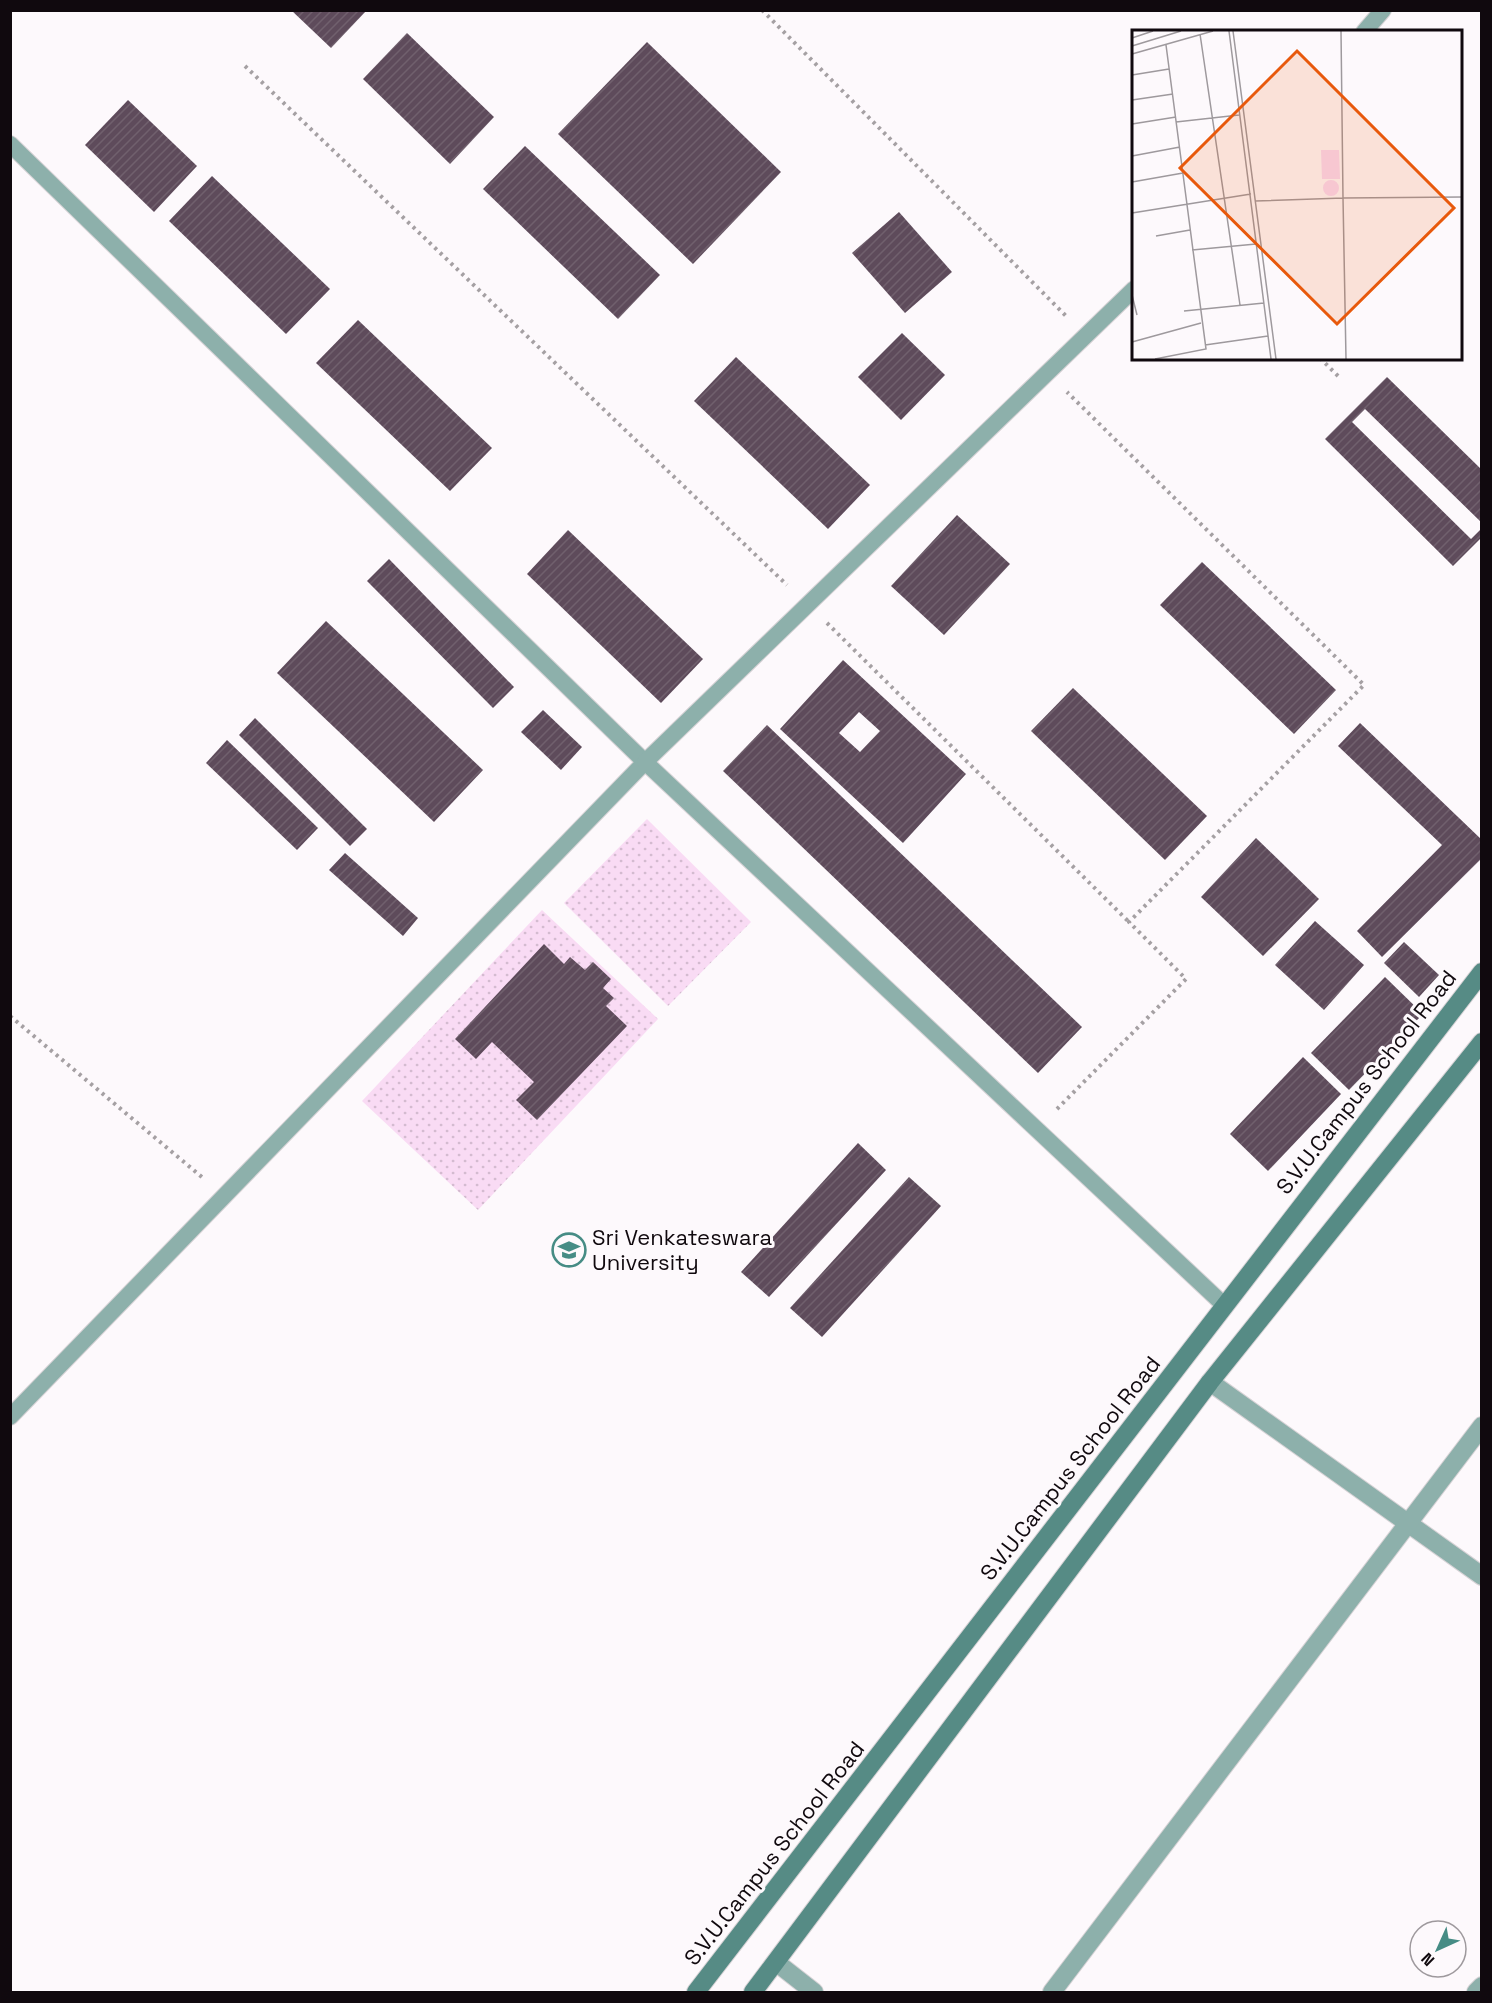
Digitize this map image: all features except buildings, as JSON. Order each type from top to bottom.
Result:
[{"type":"street","name":"S.V.U.Campus School Road","points":[[696,1992],[1482,972]]},
{"type":"street","points":[[753,1992],[777,1963],[1210,1382],[1482,1042]]},
{"type":"street","points":[[1210,1382],[1482,1576]]},
{"type":"street","points":[[1052,1992],[1482,1426]]},
{"type":"street","points":[[777,1963],[814,1992]]},
{"type":"street","points":[[1476,1992],[1482,1986]]},
{"type":"lane","points":[[1366,30],[1383,10]]},
{"type":"lane","points":[[10,144],[645,762],[1225,1306]]},
{"type":"lane","points":[[10,1417],[645,762],[1132,291]]},
{"type":"path","points":[[762,10],[1085,335]]},
{"type":"path","points":[[245,66],[807,604],[1186,978],[1038,1129]]},
{"type":"path","points":[[1322,360],[1340,378]]},
{"type":"path","points":[[1047,372],[1364,685],[1129,922]]},
{"type":"path","points":[[10,1016],[224,1196]]},
{"type":"shaded area","points":[[647,819],[751,922],[668,1006],[564,903]]},
{"type":"shaded area","points":[[542,910],[658,1019],[478,1210],[362,1101]]},
{"type":"place","name":"Sri Venkateswara University","points":[[569,1250]]}]
